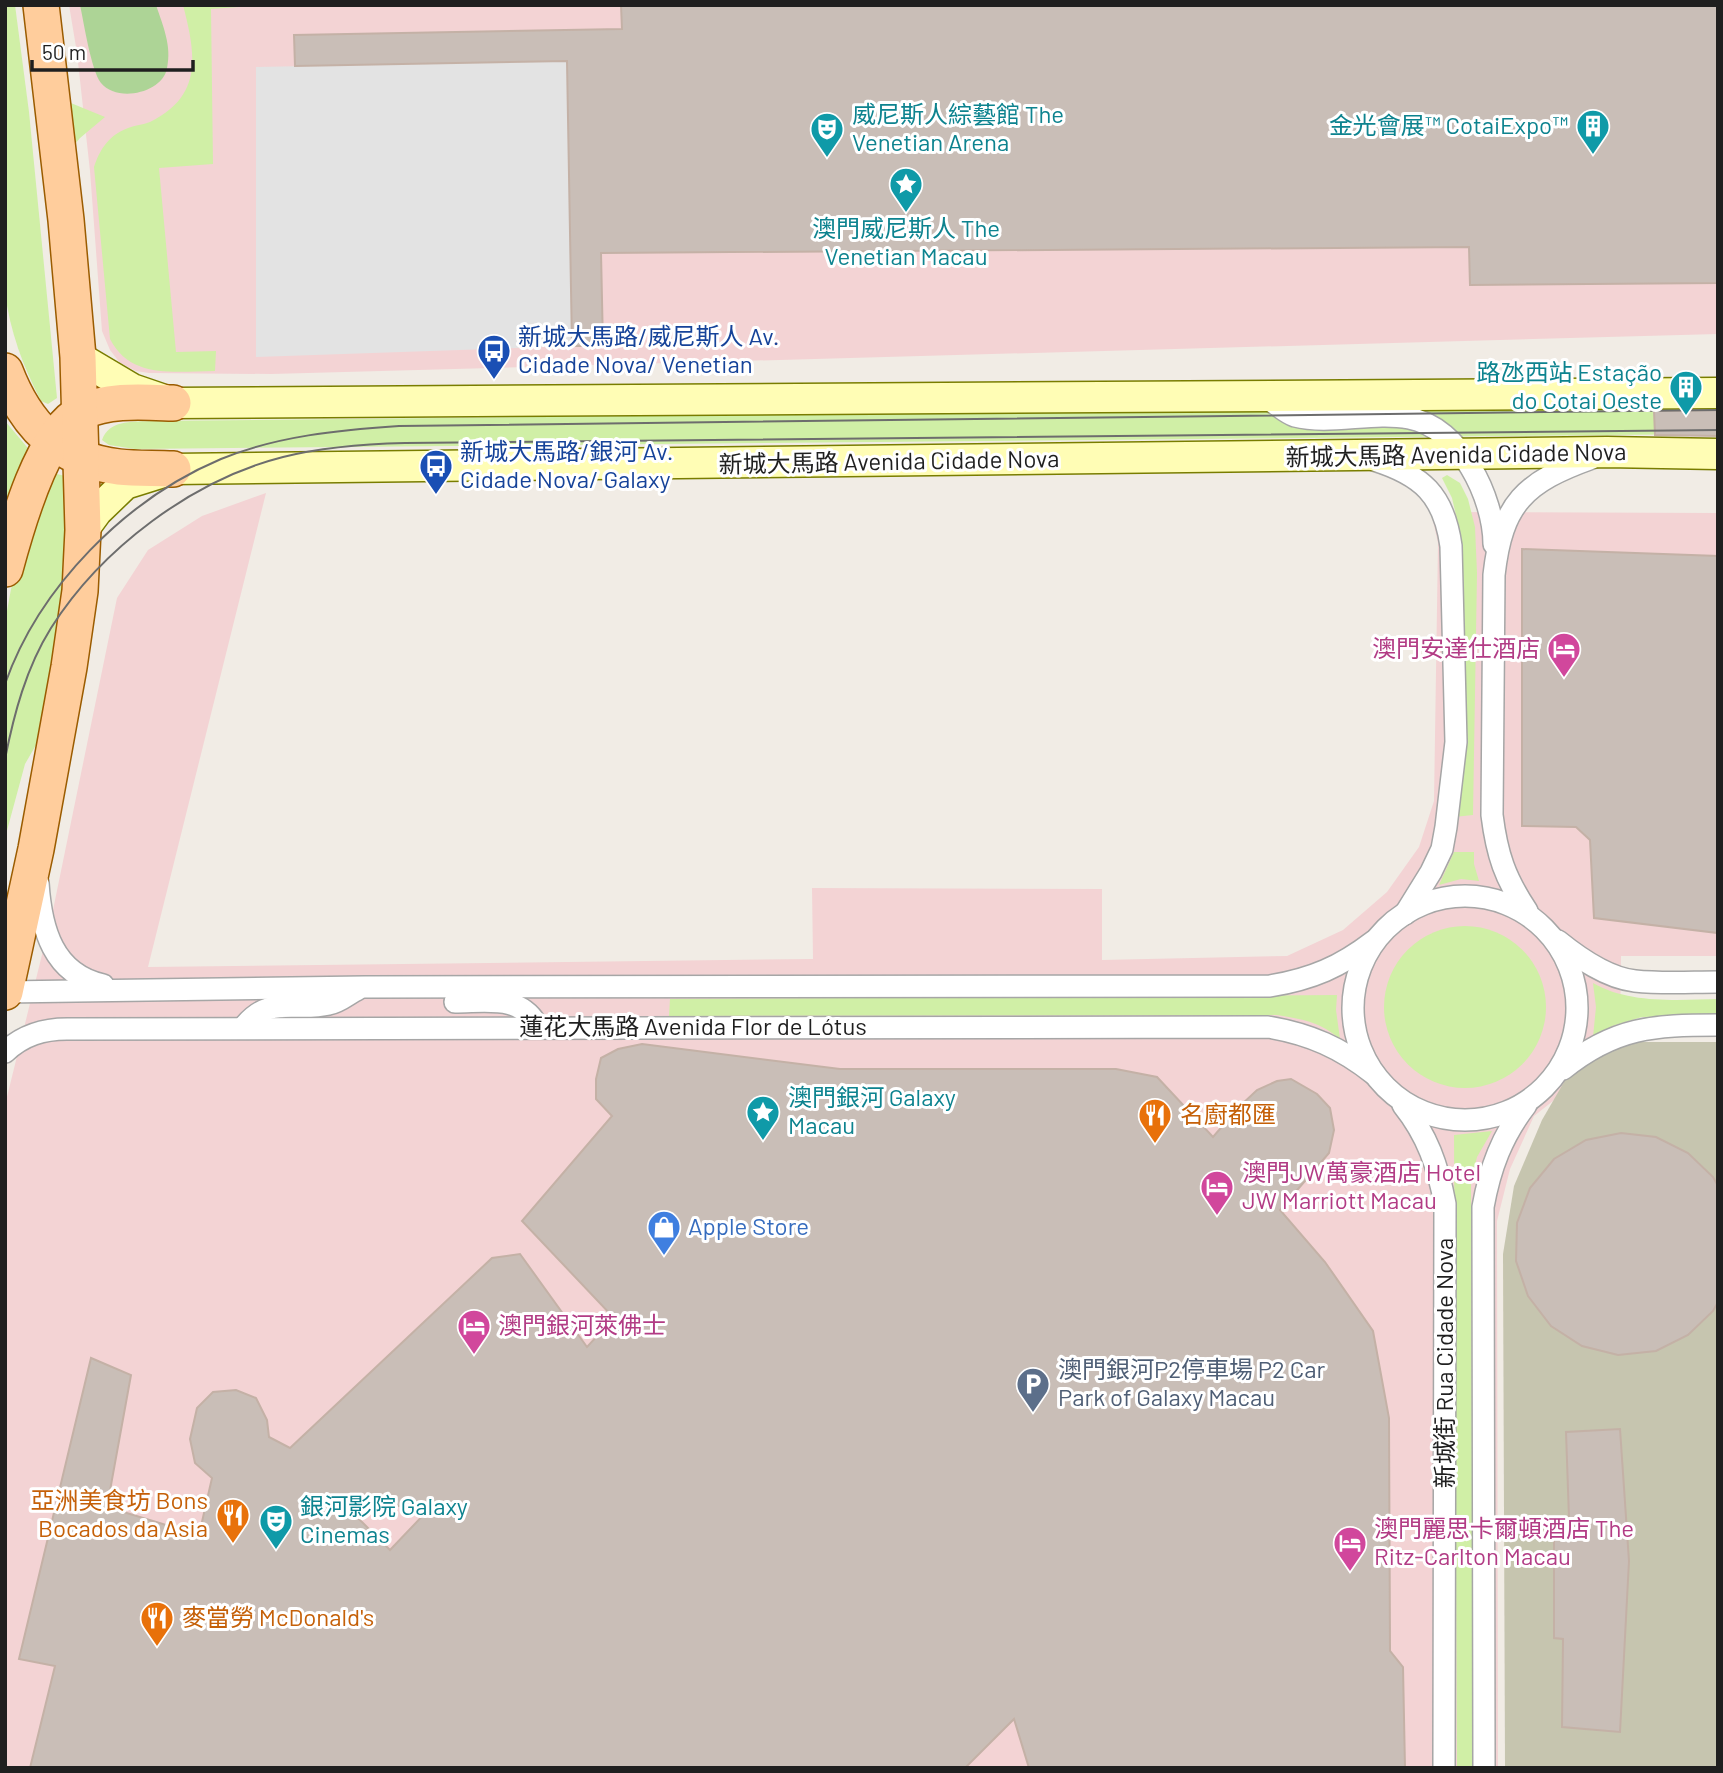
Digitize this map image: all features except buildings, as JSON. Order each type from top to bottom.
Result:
[{"type":"main road","points":[[5,569],[31,489],[67,450],[80,412],[66,220],[41,5]]},
{"type":"main road","points":[[78,356],[132,389],[173,403]]},
{"type":"main road","points":[[5,371],[33,424],[67,450],[97,463],[173,470]]},
{"type":"main road","points":[[80,412],[108,404],[173,403],[1718,393]]},
{"type":"main road","points":[[5,992],[36,849],[79,591],[83,530],[67,450]]},
{"type":"main road","name":"新城大馬路 Avenida Cidade Nova","points":[[83,530],[97,511],[125,484],[173,470],[1607,453],[1718,454]]},
{"type":"main road","points":[[5,878],[26,784],[58,728]]},
{"type":"street","points":[[1261,396],[1287,412],[1304,418],[1409,418],[1436,430],[1462,455],[1471,468],[1489,509],[1494,534],[1492,815],[1502,867],[1529,915]]},
{"type":"street","points":[[1494,575],[1496,551],[1503,524],[1531,486],[1572,465],[1607,453]]},
{"type":"street","points":[[1363,457],[1402,470],[1421,481],[1441,507],[1448,523],[1451,546],[1456,742],[1442,849],[1404,916]]},
{"type":"street","points":[[1456,742],[1463,734],[1467,704],[1477,695],[1493,691]]},
{"type":"street","points":[[36,849],[43,919],[60,960],[70,972],[86,981],[119,989]]},
{"type":"street","points":[[1718,982],[1633,981],[1602,970],[1577,956],[1529,915],[1512,905],[1493,898],[1464,895],[1434,899],[1416,906],[1374,941],[1358,973],[1352,1008],[1358,1043],[1374,1074],[1397,1097],[1433,1116],[1452,1120],[1493,1117],[1512,1110],[1530,1100],[1556,1074],[1592,1048],[1633,1031],[1662,1025],[1718,1025]]},
{"type":"street","points":[[1551,936],[1565,956],[1574,979],[1577,1004],[1572,1041],[1556,1074]]},
{"type":"street","name":"蓮花大馬路 Avenida Flor de Lótus","points":[[5,992],[374,987],[1270,986],[1299,981],[1327,971],[1353,957],[1374,941]]},
{"type":"street","points":[[243,1028],[258,1011],[275,1007],[327,1005],[374,987],[413,1002],[516,1004],[526,1009],[538,1027]]},
{"type":"street","name":"蓮花大馬路 Avenida Flor de Lótus","points":[[5,1052],[26,1037],[50,1029],[1268,1027],[1297,1032],[1325,1042],[1351,1056],[1374,1074]]},
{"type":"street","name":"新城街 Rua Cidade Nova","points":[[1397,1097],[1430,1146],[1440,1175],[1445,1204],[1444,1768]]},
{"type":"street","name":"新城街 Rua Cidade Nova","points":[[1485,1768],[1483,1207],[1488,1177],[1498,1149],[1512,1123],[1530,1100]]},
{"type":"shaded area","name":"澳門威尼斯人 The Venetian Macau","points":[[69,5],[1718,5],[1718,334],[271,374],[136,371],[120,363],[110,350],[102,331],[90,171]]},
{"type":"shaded area","points":[[567,61],[572,346],[256,357],[256,67]]},
{"type":"shaded area","name":"澳門銀河 Galaxy Macau","points":[[266,493],[148,967],[813,959],[812,888],[1102,889],[1102,960],[1287,956],[1343,930],[1387,892],[1419,847],[1434,801],[1438,543],[1431,512],[1718,513],[1718,956],[1621,956],[1620,1048],[1534,1116],[1510,1169],[1497,1221],[1498,1768],[5,1768],[5,1105],[53,910],[117,598],[148,550],[202,516]]},
{"type":"shaded area","points":[[1640,1042],[1718,1042],[1718,1768],[1505,1768],[1503,1254],[1514,1186],[1542,1120],[1578,1058]]},
{"type":"green space","points":[[5,5],[15,5],[29,112],[57,398],[48,404],[41,401],[23,362],[10,321],[5,292]]},
{"type":"green space","points":[[80,5],[156,5],[168,52],[164,77],[149,89],[128,94],[108,89],[101,83],[91,57]]},
{"type":"green space","points":[[183,5],[267,5],[211,9],[213,164],[159,168],[176,352],[216,351],[215,371],[170,372],[142,367],[119,352],[110,339],[94,167],[99,154],[110,139],[121,131],[150,122],[167,112],[187,87],[192,57]]},
{"type":"green space","points":[[61,99],[105,117],[69,151]]},
{"type":"green space","points":[[1718,405],[1718,434],[135,449],[109,445],[102,440],[105,433],[115,425],[149,421]]},
{"type":"green space","points":[[5,421],[32,453],[5,522]]},
{"type":"green space","points":[[57,474],[65,476],[71,552],[47,726],[25,764],[5,838],[5,622],[11,589],[40,501],[49,479]]},
{"type":"green space","points":[[1447,475],[1460,483],[1468,499],[1475,527],[1477,573],[1473,815],[1454,817],[1461,565],[1459,528],[1452,498],[1442,478]]},
{"type":"green space","points":[[1454,852],[1474,852],[1479,881],[1461,879],[1439,885]]},
{"type":"green space","points":[[1465,926],[1496,932],[1522,950],[1540,976],[1546,1007],[1540,1038],[1522,1064],[1496,1082],[1465,1088],[1434,1082],[1408,1064],[1390,1038],[1384,1007],[1390,976],[1408,950],[1434,932]]},
{"type":"green space","points":[[1593,983],[1622,995],[1638,998],[1718,999],[1718,1016],[1642,1017],[1612,1026],[1593,1037],[1596,1007]]},
{"type":"green space","points":[[1337,995],[1340,1039],[1310,1022],[1277,1015],[669,1016],[670,999]]},
{"type":"green space","points":[[1492,1131],[1477,1157],[1471,1183],[1473,1768],[1457,1768],[1454,1135]]},
{"type":"tram line","points":[[5,684],[20,648],[63,581],[90,550],[120,522],[152,497],[221,459],[242,451],[308,435],[399,426],[1718,410]]},
{"type":"tram line","points":[[5,759],[17,708],[42,643],[72,599],[96,571],[122,545],[183,500],[215,482],[249,468],[298,454],[343,447],[405,443],[1718,430]]},
{"type":"place","name":"金光會展™ CotaiExpo™","points":[[1593,156]]},
{"type":"place","name":"威尼斯人綜藝館 The Venetian Arena","points":[[827,159]]},
{"type":"place","name":"澳門威尼斯人 The Venetian Macau","points":[[906,214]]},
{"type":"place","name":"新城大馬路/威尼斯人 Av. Cidade Nova/ Venetian","points":[[494,381]]},
{"type":"place","name":"路氹西站 Estação do Cotai Oeste","points":[[1686,417]]},
{"type":"place","name":"新城大馬路/銀河 Av. Cidade Nova/ Galaxy","points":[[436,496]]},
{"type":"place","name":"澳門安達仕酒店","points":[[1564,679]]},
{"type":"place","name":"澳門銀河 Galaxy Macau","points":[[763,1142]]},
{"type":"place","name":"名廚都匯","points":[[1155,1145]]},
{"type":"place","name":"澳門JW萬豪酒店 Hotel JW Marriott Macau","points":[[1217,1217]]},
{"type":"place","name":"Apple Store","points":[[664,1257]]},
{"type":"place","name":"澳門銀河萊佛士","points":[[474,1356]]},
{"type":"place","name":"澳門銀河P2停車場 P2 Car Park of Galaxy Macau","points":[[1033,1414]]},
{"type":"place","name":"亞洲美食坊 Bons Bocados da Asia","points":[[233,1545]]},
{"type":"place","name":"銀河影院 Galaxy Cinemas","points":[[276,1551]]},
{"type":"place","name":"澳門麗思卡爾頓酒店 The Ritz-Carlton Macau","points":[[1350,1573]]},
{"type":"place","name":"麥當勞 McDonald's","points":[[157,1648]]}]
